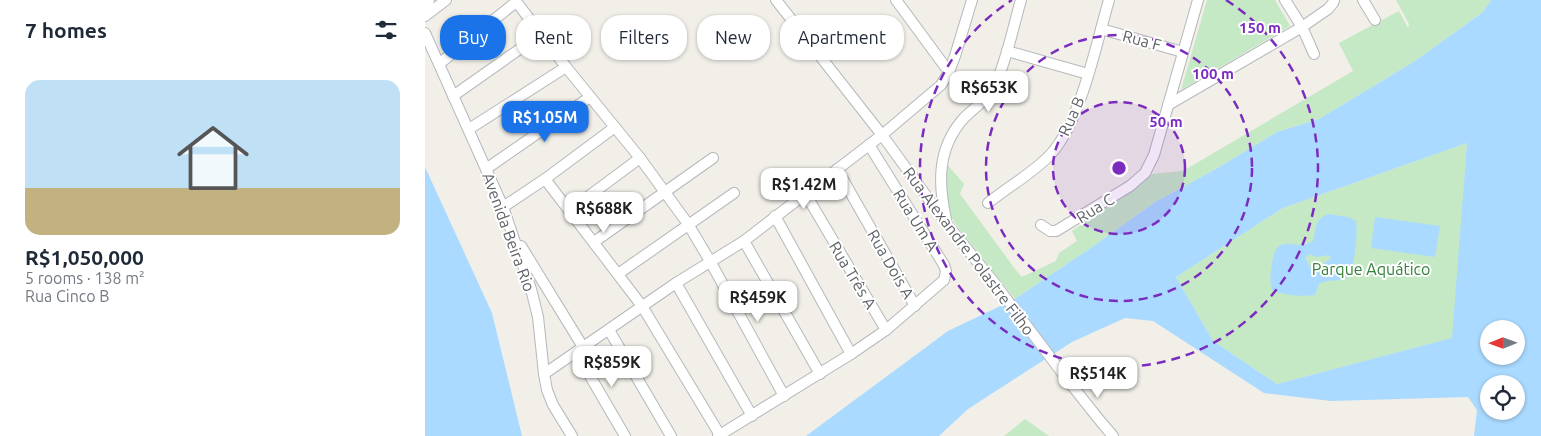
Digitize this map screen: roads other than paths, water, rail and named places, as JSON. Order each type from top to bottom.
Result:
[{"type":"street","points":[[425,14],[429,0]]},
{"type":"street","points":[[425,14],[446,0]]},
{"type":"street","name":"Rua Alexandre Polastre Filho","points":[[776,0],[882,136],[946,223],[1113,436]]},
{"type":"street","points":[[896,0],[949,72]]},
{"type":"street","points":[[543,374],[675,283],[744,241],[882,136],[941,85],[949,72],[972,0]]},
{"type":"street","points":[[946,223],[941,200],[940,178],[942,159],[950,139],[964,119],[986,99],[995,85],[1007,51],[1021,0]]},
{"type":"street","name":"Rua B","points":[[988,203],[1047,158],[1064,135],[1088,74],[1109,0]]},
{"type":"street","name":"Rua C","points":[[1041,224],[1050,231],[1056,231],[1130,186],[1145,173],[1154,155],[1199,0]]},
{"type":"street","points":[[1285,0],[1302,27],[1314,54]]},
{"type":"street","points":[[1168,105],[1302,27],[1328,9],[1334,0]]},
{"type":"street","points":[[1363,0],[1375,20]]},
{"type":"street","points":[[439,64],[516,1],[527,15]]},
{"type":"street","name":"Rua F","points":[[1101,29],[1183,52]]},
{"type":"street","name":"Avenida Beira Rio","points":[[425,33],[469,129],[512,231],[538,317],[543,374],[553,406],[572,436]]},
{"type":"street","points":[[1007,51],[1088,74]]},
{"type":"street","points":[[453,96],[516,52]]},
{"type":"street","points":[[561,60],[640,158],[688,224],[711,261],[785,396]]},
{"type":"street","points":[[469,129],[566,67]]},
{"type":"street","points":[[486,169],[591,98]]},
{"type":"street","points":[[503,207],[545,179],[615,127]]},
{"type":"street","name":"Rua Um A","points":[[869,145],[946,271],[944,280],[915,306]]},
{"type":"street","points":[[570,210],[640,158]]},
{"type":"street","points":[[594,242],[713,158]]},
{"type":"street","name":"Rua Dois A","points":[[837,169],[915,306]]},
{"type":"street","points":[[545,179],[642,306],[719,436],[851,354],[886,330],[915,306]]},
{"type":"street","points":[[618,274],[734,193]]},
{"type":"street","name":"Rua Três A","points":[[805,193],[886,330]]},
{"type":"street","points":[[775,216],[851,354]]},
{"type":"street","points":[[512,231],[580,350],[625,436]]},
{"type":"street","points":[[744,241],[820,374]]},
{"type":"street","points":[[675,283],[752,416]]},
{"type":"street","points":[[609,330],[671,436]]},
{"type":"water","points":[[1491,0],[1541,0],[1541,436],[1474,436],[1477,410],[1468,397],[1331,401],[1264,393],[1153,321],[1125,318],[1072,342],[968,409],[939,436],[806,436],[948,331],[1015,299],[1155,202],[1216,169],[1277,132],[1319,119],[1415,61],[1483,12]],"holes":[[[1467,143],[1452,338],[1277,384],[1213,341],[1176,277],[1283,208]]]},
{"type":"water","points":[[425,167],[492,313],[522,436],[425,436]]},
{"type":"water","points":[[1328,214],[1348,217],[1356,221],[1355,251],[1349,274],[1343,279],[1326,281],[1319,284],[1315,295],[1293,295],[1272,290],[1270,280],[1272,263],[1274,253],[1278,247],[1287,244],[1306,244],[1313,241],[1316,225]],"holes":[[[1310,254],[1317,257],[1328,255],[1331,258],[1315,270],[1312,270],[1305,258]]]},
{"type":"water","points":[[1375,217],[1440,226],[1435,257],[1371,248]]},
{"type":"park label","name":"Parque Aquático","points":[[1371,269]]}]
